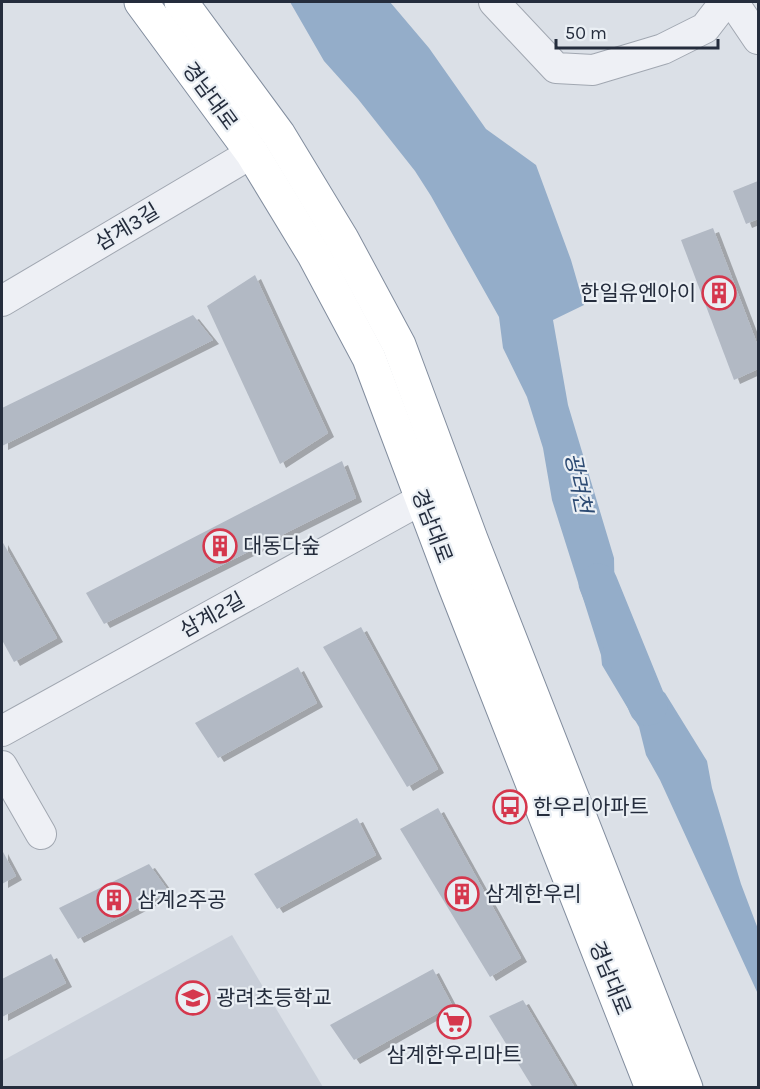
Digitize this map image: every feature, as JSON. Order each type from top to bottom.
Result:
[{"type":"highway","name":"경남대로","points":[[141,2],[252,153],[314,255],[369,358],[652,1088]]},
{"type":"highway","name":"경남대로","points":[[181,2],[279,135],[342,239],[399,345],[476,550],[686,1088]]},
{"type":"street","points":[[494,2],[556,68],[593,70],[663,49],[705,28],[725,2]]},
{"type":"street","points":[[733,2],[759,39]]},
{"type":"street","name":"삼계3길","points":[[2,301],[252,153]]},
{"type":"street","name":"삼계2길","points":[[2,731],[422,499]]},
{"type":"street","points":[[2,766],[41,834]]},
{"type":"shaded area","name":"광려초등학교","points":[[232,935],[323,1087],[2,1087],[2,1061]]},
{"type":"water","points":[[290,2],[390,2],[429,48],[486,129],[536,165],[571,260],[584,305],[553,320],[568,405],[614,558],[615,612],[619,644],[639,672],[665,693],[707,761],[712,788],[741,884],[758,929],[758,994],[660,780],[646,755],[639,727],[602,665],[601,655],[552,500],[543,448],[527,397],[503,348],[499,317],[415,171],[358,99],[324,61]]},
{"type":"building","points":[[758,181],[758,219],[746,224],[733,191]]},
{"type":"building","name":"한일유엔아이","points":[[713,228],[758,346],[758,369],[734,380],[681,240]]},
{"type":"building","points":[[255,275],[328,433],[280,464],[207,306]]},
{"type":"building","points":[[193,315],[213,340],[2,446],[2,408]]},
{"type":"building","name":"대동다숲","points":[[342,461],[356,498],[104,624],[86,593]]},
{"type":"building","points":[[2,541],[57,638],[14,662],[2,640]]},
{"type":"building","points":[[361,627],[438,769],[407,787],[323,647]]},
{"type":"building","points":[[298,667],[317,703],[218,758],[195,723]]},
{"type":"building","name":"삼계한우리","points":[[438,808],[521,958],[490,977],[400,829]]},
{"type":"building","points":[[357,818],[376,855],[277,909],[254,874]]},
{"type":"building","points":[[2,850],[16,876],[2,884]]},
{"type":"building","name":"삼계2주공","points":[[149,864],[169,892],[78,939],[59,908]]},
{"type":"building","points":[[51,954],[66,983],[2,1017],[2,979]]},
{"type":"building","points":[[433,969],[452,1005],[354,1060],[330,1025]]},
{"type":"building","points":[[523,1000],[575,1088],[533,1088],[489,1016]]},
{"type":"waterway","name":"광려천","points":[[598,583],[648,706]]},
{"type":"place","name":"한일유엔아이","points":[[719,293]]},
{"type":"place","name":"대동다숲","points":[[220,546]]},
{"type":"place","name":"한우리아파트","points":[[510,807]]},
{"type":"place","name":"삼계한우리","points":[[462,894]]},
{"type":"place","name":"삼계2주공","points":[[114,900]]},
{"type":"place","name":"광려초등학교","points":[[193,998]]},
{"type":"place","name":"삼계한우리마트","points":[[454,1022]]}]
